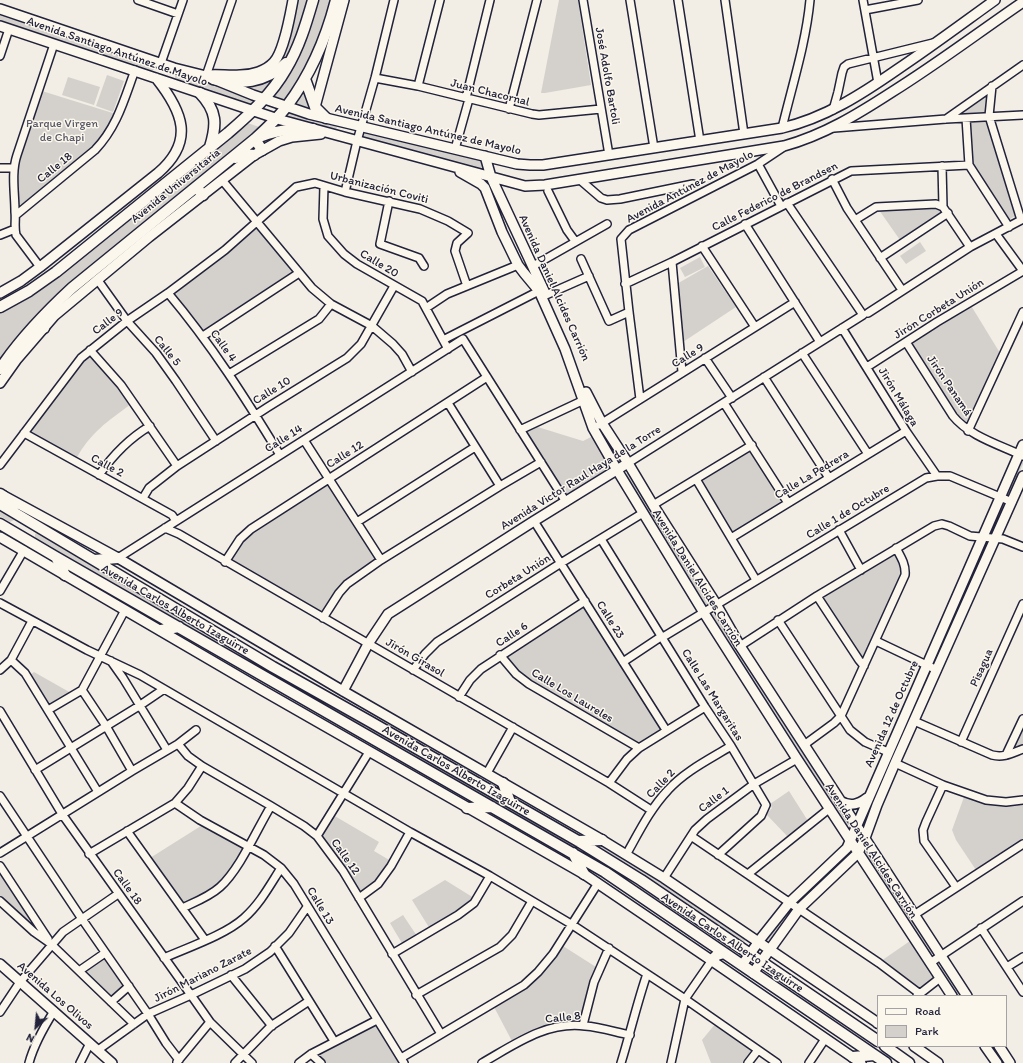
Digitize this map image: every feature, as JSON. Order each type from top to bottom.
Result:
[{"type":"main road","name":"Avenida Universitaria","points":[[0,307],[56,272],[252,111],[280,78],[292,57],[306,26],[313,0]]},
{"type":"main road","name":"Avenida Universitaria","points":[[0,370],[24,337],[42,316],[72,288],[255,139],[287,106],[305,79],[321,48],[336,0]]},
{"type":"main road","points":[[209,77],[231,82],[251,82],[278,70],[292,57]]},
{"type":"main road","points":[[305,79],[315,107],[326,118]]},
{"type":"main road","points":[[200,93],[213,111],[215,118],[214,136],[210,147]]},
{"type":"main road","points":[[226,162],[245,154],[258,153],[255,139],[268,133],[282,130],[313,129]]},
{"type":"main road","points":[[196,186],[203,195]]},
{"type":"main road","points":[[24,337],[44,328]]},
{"type":"main road","name":"Avenida Carlos Alberto Izaguirre","points":[[1,496],[17,514],[273,667],[578,841],[641,880],[877,1040]]},
{"type":"main road","points":[[10,529],[18,524],[19,521],[17,514]]},
{"type":"main road","name":"Avenida Carlos Alberto Izaguirre","points":[[0,524],[492,807],[554,841],[605,872],[886,1063]]},
{"type":"main road","points":[[30,542],[30,533],[38,526]]},
{"type":"main road","points":[[56,557],[65,575]]},
{"type":"main road","points":[[94,560],[118,558]]},
{"type":"main road","points":[[161,630],[178,627]]},
{"type":"main road","points":[[267,678],[265,671],[268,668],[273,667]]},
{"type":"main road","points":[[502,783],[510,802]]},
{"type":"main road","points":[[467,808],[492,807]]},
{"type":"main road","points":[[554,841],[559,840],[562,832]]},
{"type":"main road","points":[[578,841],[602,840]]},
{"type":"main road","points":[[573,853],[584,874]]},
{"type":"main road","points":[[633,892],[634,883],[641,880]]},
{"type":"main road","points":[[712,960],[717,955],[724,953]]},
{"type":"main road","points":[[892,1049],[909,1063]]},
{"type":"main road","points":[[857,1060],[874,1055]]},
{"type":"street","points":[[138,0],[178,14]]},
{"type":"street","points":[[156,78],[182,0]]},
{"type":"street","points":[[232,0],[209,77],[256,73],[275,62],[294,0]]},
{"type":"street","points":[[315,107],[344,0]]},
{"type":"street","points":[[345,192],[394,0]]},
{"type":"street","points":[[418,86],[440,0]]},
{"type":"street","points":[[455,149],[490,0]]},
{"type":"street","points":[[509,109],[537,0]]},
{"type":"street","name":"José Adolfo Bartoli","points":[[583,0],[609,155]]},
{"type":"street","points":[[630,0],[654,148]]},
{"type":"street","points":[[678,0],[700,141]]},
{"type":"street","points":[[725,0],[744,134]]},
{"type":"street","points":[[782,128],[801,51],[810,0]]},
{"type":"street","points":[[863,0],[878,83]]},
{"type":"street","points":[[865,10],[918,0]]},
{"type":"street","name":"Avenida Santiago Antúnez de Mayolo","points":[[0,9],[174,68],[209,77],[309,114],[517,164],[542,165],[782,128],[809,121],[833,110],[878,83],[991,2]]},
{"type":"street","name":"Avenida Santiago Antúnez de Mayolo","points":[[4,27],[135,70],[252,111],[342,138],[525,186],[545,185],[579,180],[784,146],[805,140],[832,128],[918,76],[1023,2]]},
{"type":"street","points":[[0,56],[4,27]]},
{"type":"street","points":[[833,110],[844,66],[873,57],[937,42]]},
{"type":"street","points":[[40,267],[16,235],[14,168],[54,44]]},
{"type":"street","points":[[946,119],[1023,65]]},
{"type":"street","points":[[168,82],[174,68]]},
{"type":"street","name":"Calle 18","points":[[16,214],[95,150],[106,139],[118,116],[135,70]]},
{"type":"street","name":"Avenida Universitaria","points":[[0,293],[21,281],[40,267],[166,166],[175,153],[180,138],[181,123],[169,95],[156,78]]},
{"type":"street","name":"Juan Chacornal","points":[[375,78],[418,86],[539,115],[601,109]]},
{"type":"street","points":[[992,86],[989,116],[1022,220]]},
{"type":"street","name":"Avenida Santiago Antúnez de Mayolo","points":[[832,128],[989,116],[1023,115]]},
{"type":"street","points":[[966,118],[969,164],[1009,227]]},
{"type":"street","points":[[342,138],[346,131],[346,123]]},
{"type":"street","name":"Avenida Universitaria","points":[[0,383],[17,359],[54,316],[97,279],[222,180],[258,153],[279,141],[292,137],[328,134]]},
{"type":"street","name":"Avenida Antúnez de Mayolo","points":[[640,399],[625,284],[621,239],[629,230],[758,164],[784,146]]},
{"type":"street","name":"Avenida Daniel Alcides Carrión","points":[[485,156],[491,177],[533,266],[584,400],[593,428],[704,613],[797,759],[951,995]]},
{"type":"street","points":[[758,164],[784,205],[866,314]]},
{"type":"street","name":"Calle Federico de Brandsen","points":[[625,284],[672,262],[851,170],[969,164]]},
{"type":"street","name":"Avenida Daniel Alcides Carrión","points":[[449,166],[481,184],[485,188],[502,232],[518,265],[542,293],[570,350],[590,400],[602,423],[716,604],[740,646],[966,995]]},
{"type":"street","points":[[942,166],[945,210]]},
{"type":"street","points":[[0,168],[14,168]]},
{"type":"street","points":[[832,179],[847,208],[902,290]]},
{"type":"street","points":[[222,180],[312,288],[331,304],[372,326],[402,354],[412,372]]},
{"type":"street","points":[[579,180],[601,198],[607,200],[620,199],[693,184]]},
{"type":"street","name":"Urbanización Coviti","points":[[257,223],[296,187],[304,184],[315,183],[345,192],[420,208],[448,221],[468,233],[457,243],[455,251],[467,286]]},
{"type":"street","name":"Calle 20","points":[[324,186],[323,219],[328,236],[344,254],[357,264],[422,301],[448,349]]},
{"type":"street","points":[[548,191],[567,230],[575,241]]},
{"type":"street","points":[[389,201],[380,244],[419,258],[424,266]]},
{"type":"street","points":[[855,220],[876,207],[936,204],[945,210],[970,247]]},
{"type":"street","points":[[880,258],[945,210]]},
{"type":"street","name":"Avenida Victor Raul Haya de la Torre","points":[[343,691],[368,644],[388,614],[866,314],[970,247],[1022,220]]},
{"type":"street","name":"Calle 9","points":[[0,466],[81,358],[127,321],[168,294],[257,223]]},
{"type":"street","points":[[533,266],[607,224]]},
{"type":"street","points":[[745,224],[820,342]]},
{"type":"street","points":[[0,236],[15,230]]},
{"type":"street","points":[[996,234],[1023,271]]},
{"type":"street","points":[[702,246],[754,327]]},
{"type":"street","points":[[581,259],[609,321],[629,312]]},
{"type":"street","points":[[672,262],[682,372]]},
{"type":"street","points":[[426,308],[447,294],[518,265]]},
{"type":"street","name":"Jirón Corbeta Unión","points":[[867,367],[1023,271]]},
{"type":"street","points":[[203,336],[299,273]]},
{"type":"street","points":[[443,340],[542,293],[589,276]]},
{"type":"street","name":"Calle 5","points":[[97,279],[127,321],[164,364],[216,441]]},
{"type":"street","name":"Calle 10","points":[[143,498],[149,488],[177,466],[347,358],[361,344],[394,286]]},
{"type":"street","name":"Calle 4","points":[[168,294],[203,336],[256,415],[280,455]]},
{"type":"street","name":"Calle 9","points":[[593,428],[795,302]]},
{"type":"street","points":[[229,374],[319,319],[331,304]]},
{"type":"street","points":[[968,431],[1023,312]]},
{"type":"street","name":"Jirón Málaga","points":[[842,328],[906,431],[937,476]]},
{"type":"street","name":"Calle 14","points":[[118,558],[463,339],[487,377]]},
{"type":"street","name":"Jirón Panamá","points":[[906,342],[959,424],[968,431],[1021,455]]},
{"type":"street","points":[[90,350],[122,385],[177,466]]},
{"type":"street","points":[[802,353],[868,454]]},
{"type":"street","points":[[706,358],[732,398]]},
{"type":"street","points":[[487,377],[566,502]]},
{"type":"street","name":"Calle 12","points":[[225,562],[240,539],[250,529],[487,377]]},
{"type":"street","points":[[764,377],[828,478]]},
{"type":"street","points":[[520,430],[584,400]]},
{"type":"street","points":[[448,403],[500,486]]},
{"type":"street","points":[[724,403],[788,503]]},
{"type":"street","points":[[98,475],[121,447],[134,436],[150,426]]},
{"type":"street","name":"Calle La Pedrera","points":[[731,538],[906,431]]},
{"type":"street","name":"Calle 2","points":[[24,433],[98,475],[143,498],[172,515],[176,521]]},
{"type":"street","points":[[304,440],[381,560]]},
{"type":"street","points":[[653,505],[752,445]]},
{"type":"street","name":"Avenida 12 de Octubre","points":[[742,965],[758,942],[790,903],[843,852],[851,840],[867,798],[982,537],[1021,455],[1023,445]]},
{"type":"street","points":[[357,522],[475,447]]},
{"type":"street","points":[[323,618],[339,593],[347,584],[381,560],[541,462]]},
{"type":"street","name":"Calle 1 de Octubre","points":[[624,662],[662,637],[704,613],[716,604],[926,478],[950,476],[1012,502]]},
{"type":"street","name":"Avenida 12 de Octubre","points":[[753,973],[799,909],[858,853],[895,763],[1023,476]]},
{"type":"street","points":[[696,479],[756,580]]},
{"type":"street","name":"Avenida Carlos Alberto Izaguirre","points":[[1,496],[118,558],[343,691],[602,840],[664,878],[877,1022]]},
{"type":"street","name":"Corbeta Unión","points":[[413,670],[436,642],[643,513]]},
{"type":"street","name":"Calle 23","points":[[534,521],[666,730]]},
{"type":"street","points":[[740,646],[778,620],[934,526],[942,524],[970,536],[1008,540],[1023,547]]},
{"type":"street","name":"Jirón Girasol","points":[[165,528],[179,534],[225,562],[513,727],[651,810]]},
{"type":"street","points":[[840,530],[862,570]]},
{"type":"street","name":"Avenida Carlos Alberto Izaguirre","points":[[0,536],[369,752],[584,874],[857,1060]]},
{"type":"street","name":"Calle Las Margaritas","points":[[601,539],[731,746],[766,805],[761,816],[718,855]]},
{"type":"street","points":[[804,745],[841,716],[905,575],[906,570],[903,560],[896,548]]},
{"type":"street","points":[[0,591],[24,550]]},
{"type":"street","points":[[817,596],[864,666]]},
{"type":"street","name":"Calle 6","points":[[459,697],[470,680],[481,668],[585,601]]},
{"type":"street","points":[[0,603],[100,656],[140,675],[344,792],[410,832],[490,876],[609,948],[777,1063]]},
{"type":"street","name":"Pisagua","points":[[961,742],[1023,604]]},
{"type":"street","points":[[48,710],[82,690],[125,610]]},
{"type":"street","points":[[778,620],[850,730],[857,736],[888,752]]},
{"type":"street","points":[[0,670],[11,660],[32,621]]},
{"type":"street","points":[[876,641],[937,670]]},
{"type":"street","name":"Calle Los Laureles","points":[[500,656],[516,674],[529,684],[639,748]]},
{"type":"street","points":[[11,660],[25,673],[98,792]]},
{"type":"street","points":[[110,661],[124,678],[167,750]]},
{"type":"street","points":[[35,770],[140,706],[164,689]]},
{"type":"street","points":[[82,690],[106,726],[132,771]]},
{"type":"street","points":[[609,784],[627,759],[639,748],[666,730],[706,707]]},
{"type":"street","name":"Calle 18","points":[[0,711],[62,814],[89,854],[210,1022],[252,1063]]},
{"type":"street","points":[[1006,755],[1023,719]]},
{"type":"street","points":[[914,721],[998,757],[1023,749]]},
{"type":"street","points":[[487,773],[513,727]]},
{"type":"street","points":[[0,853],[178,744],[196,730]]},
{"type":"street","name":"Calle 12","points":[[178,744],[188,756],[202,766],[304,826],[317,836],[343,871],[416,995],[441,1034]]},
{"type":"street","name":"Calle 2","points":[[626,855],[651,810],[668,789],[682,777],[731,746]]},
{"type":"street","points":[[317,836],[369,752]]},
{"type":"street","name":"Calle 1","points":[[664,878],[695,830],[707,818],[754,784],[797,759]]},
{"type":"street","points":[[895,763],[943,785],[986,800],[1006,802],[1023,800]]},
{"type":"street","points":[[89,854],[175,803],[188,788],[202,766]]},
{"type":"street","points":[[943,785],[923,830],[924,841],[956,887]]},
{"type":"street","points":[[0,796],[26,837],[148,1014],[178,1062],[210,1022]]},
{"type":"street","points":[[839,800],[850,805],[862,802],[867,798]]},
{"type":"street","name":"Calle 13","points":[[175,803],[200,820],[264,855],[281,868],[294,884],[402,1061]]},
{"type":"street","points":[[182,908],[206,897],[220,887],[232,873],[271,806]]},
{"type":"street","points":[[748,874],[830,808]]},
{"type":"street","points":[[127,831],[205,940]]},
{"type":"street","points":[[359,898],[378,884],[391,866],[410,832]]},
{"type":"street","points":[[691,836],[799,909],[919,995],[940,978]]},
{"type":"street","points":[[914,915],[1023,844]]},
{"type":"street","points":[[0,866],[51,944]]},
{"type":"street","points":[[164,958],[231,928],[245,917],[260,901],[281,868]]},
{"type":"street","points":[[392,954],[458,915],[474,903],[490,876]]},
{"type":"street","points":[[402,1061],[441,1034],[524,985],[538,972],[553,954],[598,883]]},
{"type":"street","points":[[0,1012],[20,982],[51,944],[63,932],[118,894]]},
{"type":"street","points":[[0,900],[34,932],[51,944],[134,1024]]},
{"type":"street","points":[[416,995],[500,946],[512,935],[532,901]]},
{"type":"street","points":[[930,963],[1023,901]]},
{"type":"street","name":"Jirón Mariano Zarate","points":[[98,1050],[148,1014],[231,975],[270,952],[289,933],[307,907]]},
{"type":"street","points":[[981,928],[1023,992]]},
{"type":"street","points":[[275,946],[334,1041]]},
{"type":"street","points":[[583,1025],[594,982],[609,948]]},
{"type":"street","points":[[79,972],[105,952]]},
{"type":"street","points":[[1007,967],[1023,957]]},
{"type":"street","points":[[671,1063],[685,999],[712,960]]},
{"type":"street","name":"Avenida Los Olivos","points":[[0,964],[112,1063]]},
{"type":"street","points":[[621,1063],[647,974]]},
{"type":"street","points":[[231,975],[272,1026]]},
{"type":"street","points":[[111,1002],[129,986]]},
{"type":"street","points":[[235,1063],[242,1054],[272,1026],[309,1001]]},
{"type":"street","points":[[30,1063],[40,1034],[54,1011]]},
{"type":"street","points":[[299,1063],[311,1054],[334,1041],[377,1020]]},
{"type":"street","name":"Calle 8","points":[[482,1063],[517,1043],[544,1030],[558,1027],[583,1025],[630,1035]]},
{"type":"street","points":[[809,1063],[825,1039]]},
{"type":"street","points":[[80,1063],[90,1043]]},
{"type":"street","points":[[915,1047],[938,1063]]},
{"type":"street","points":[[986,1047],[997,1063]]},
{"type":"street","points":[[1000,1047],[1010,1063]]},
{"type":"street","points":[[748,1063],[758,1050]]},
{"type":"street","points":[[311,1054],[321,1063]]},
{"type":"green space","points":[[297,0],[308,0],[293,48],[286,59],[270,68]]},
{"type":"green space","points":[[316,0],[331,0],[319,45],[287,102],[272,95]]},
{"type":"green space","points":[[559,0],[578,0],[591,85],[541,93]]},
{"type":"green space","points":[[0,13],[153,64],[155,67],[154,70],[150,71],[0,21]]},
{"type":"green space","points":[[177,72],[258,100],[252,107],[175,80]]},
{"type":"green space","points":[[279,73],[265,92],[237,84]]},
{"type":"green space","points":[[107,75],[124,81],[113,112],[96,106]]},
{"type":"green space","points":[[68,77],[100,87],[94,105],[62,95]]},
{"type":"green space","points":[[304,89],[312,108],[311,111],[292,106]]},
{"type":"green space","name":"Parque Virgen de Chapi","points":[[42,91],[116,114],[109,128],[97,144],[22,205],[18,204],[18,161]]},
{"type":"green space","points":[[988,94],[987,112],[959,114]]},
{"type":"green space","points":[[290,113],[337,127],[335,132],[287,117]]},
{"type":"green space","points":[[986,118],[1015,216],[1007,221],[971,162],[968,120]]},
{"type":"green space","points":[[245,122],[262,128],[139,229],[0,365],[0,311]]},
{"type":"green space","points":[[363,131],[481,160],[483,171],[361,139]]},
{"type":"green space","points":[[938,207],[943,213],[900,240],[879,210]]},
{"type":"green space","points":[[257,226],[296,274],[203,333],[171,294],[216,262]]},
{"type":"green space","points":[[920,242],[926,251],[906,264],[900,256]]},
{"type":"green space","points":[[700,257],[705,267],[685,277],[680,268]]},
{"type":"green space","points":[[708,266],[736,307],[683,342],[675,285]]},
{"type":"green space","points":[[970,304],[1000,353],[967,425],[963,422],[911,344]]},
{"type":"green space","points":[[90,353],[131,404],[94,434],[76,459],[28,432]]},
{"type":"green space","points":[[528,424],[583,441],[593,436],[611,469],[566,497],[523,428]]},
{"type":"green space","points":[[751,449],[786,503],[733,535],[700,481]]},
{"type":"green space","points":[[1023,459],[1023,464],[1009,496],[1007,497],[1006,495],[1021,460]]},
{"type":"green space","points":[[628,472],[709,604],[707,607],[703,606],[625,475]]},
{"type":"green space","points":[[328,484],[379,559],[341,585],[325,613],[320,614],[230,561],[241,542]]},
{"type":"green space","points":[[1003,501],[1006,503],[992,534],[989,534]]},
{"type":"green space","points":[[0,509],[13,516],[14,520],[10,522],[0,516]]},
{"type":"green space","points":[[38,532],[264,665],[262,666],[261,671],[35,539],[35,534]]},
{"type":"green space","points":[[986,543],[987,545],[935,662],[933,661],[984,544]]},
{"type":"green space","points":[[895,555],[898,556],[903,572],[863,659],[822,600]]},
{"type":"green space","points":[[584,607],[661,729],[639,745],[521,676],[507,657]]},
{"type":"green space","points":[[711,613],[715,615],[849,820],[847,830],[710,617]]},
{"type":"green space","points":[[272,671],[367,722],[363,729],[270,675]]},
{"type":"green space","points":[[34,672],[71,693],[48,707],[30,675]]},
{"type":"green space","points":[[929,672],[930,675],[864,828],[861,826]]},
{"type":"green space","points":[[370,725],[556,832],[553,837],[367,731]]},
{"type":"green space","points":[[1023,728],[1023,746],[1014,749]]},
{"type":"green space","points":[[789,791],[808,821],[788,837],[766,814],[772,808],[770,804]]},
{"type":"green space","points":[[964,797],[1000,806],[1023,804],[1023,840],[976,870],[956,840],[952,830]]},
{"type":"green space","points":[[333,815],[379,842],[374,851],[391,861],[380,878],[360,895],[319,836]]},
{"type":"green space","points":[[204,824],[243,848],[228,873],[215,888],[183,905],[150,858]]},
{"type":"green space","points":[[590,844],[604,845],[662,880],[747,938],[742,945]]},
{"type":"green space","points":[[869,850],[935,953],[930,953],[867,858],[865,853]]},
{"type":"green space","points":[[846,855],[849,856],[799,905],[797,903],[799,898]]},
{"type":"green space","points":[[0,870],[38,928],[34,930],[0,899]]},
{"type":"green space","points":[[445,880],[474,898],[466,906],[430,929],[412,900]]},
{"type":"green space","points":[[788,909],[792,911],[769,943],[765,943],[765,939]]},
{"type":"green space","points":[[403,915],[417,936],[403,945],[390,923]]},
{"type":"green space","points":[[910,941],[937,978],[921,989],[881,961]]},
{"type":"green space","points":[[563,946],[596,967],[589,982],[580,1023],[513,1043],[494,1007],[538,976],[553,960]]},
{"type":"green space","points":[[102,956],[125,987],[111,999],[82,971]]},
{"type":"green space","points":[[941,966],[944,966],[963,995],[956,995],[940,970]]},
{"type":"green space","points":[[716,1023],[754,1050],[745,1063],[711,1063],[702,1040]]},
{"type":"green space","points":[[376,1024],[400,1063],[323,1063],[315,1056]]}]
